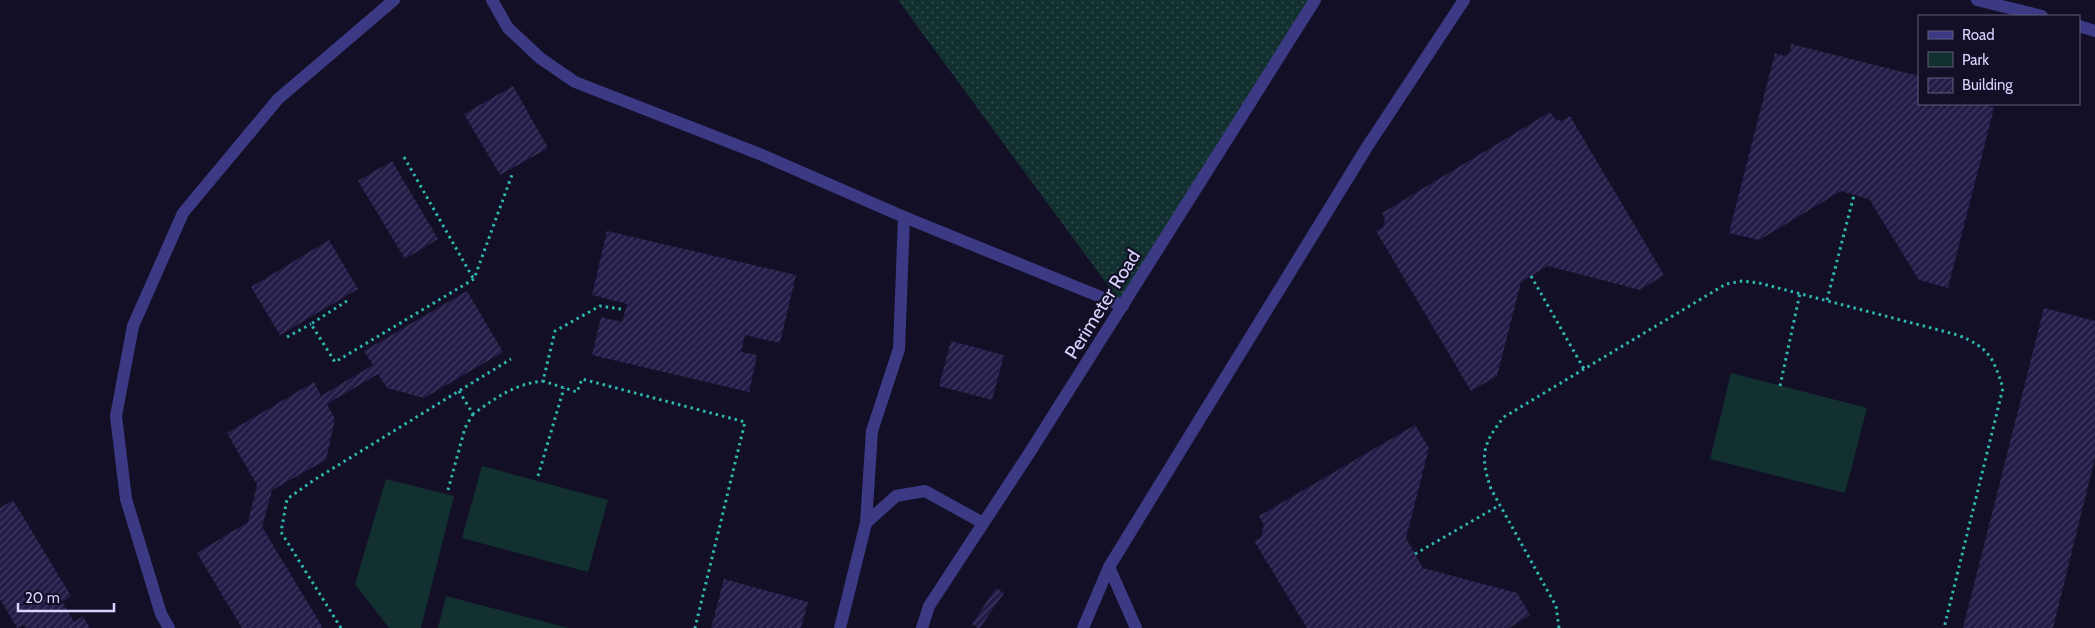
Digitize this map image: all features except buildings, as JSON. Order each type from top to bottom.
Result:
[{"type":"street","points":[[169,628],[161,614],[126,498],[116,416],[132,326],[183,213],[278,99],[394,0]]},
{"type":"street","points":[[492,0],[508,28],[540,58],[576,82],[762,155],[904,217],[1123,306]]},
{"type":"street","name":"Perimeter Road","points":[[922,628],[929,606],[1123,306],[1315,0]]},
{"type":"street","points":[[1083,628],[1109,566],[1362,155],[1464,0]]},
{"type":"street","points":[[1978,0],[2038,15]]},
{"type":"street","points":[[2080,26],[2095,31]]},
{"type":"street","points":[[840,628],[866,523],[872,431],[899,349],[904,217]]},
{"type":"street","points":[[866,523],[896,496],[925,491],[984,523]]},
{"type":"street","points":[[1109,566],[1136,628]]},
{"type":"path","points":[[404,157],[474,279]]},
{"type":"path","points":[[311,324],[335,362],[474,279],[513,172]]},
{"type":"path","points":[[1827,300],[1854,195]]},
{"type":"path","points":[[1531,276],[1584,369]]},
{"type":"path","points":[[1559,628],[1556,606],[1491,489],[1484,469],[1484,451],[1491,433],[1504,417],[1726,284],[1742,281],[1800,293],[1958,334],[1979,344],[1994,362],[2002,388],[1944,628]]},
{"type":"path","points":[[1780,386],[1800,293]]},
{"type":"path","points":[[287,337],[347,301]]},
{"type":"path","points":[[543,381],[555,331],[600,306],[621,309]]},
{"type":"path","points":[[341,628],[280,532],[287,499],[314,480],[511,359]]},
{"type":"path","points":[[448,490],[465,428],[472,414],[506,392],[526,383],[543,381],[577,392],[582,378],[745,422],[695,628]]},
{"type":"path","points":[[538,476],[564,388]]},
{"type":"path","points":[[459,390],[472,414]]},
{"type":"path","points":[[1414,554],[1500,506]]},
{"type":"green space","points":[[898,0],[1315,0],[1123,306]]},
{"type":"green space","points":[[1731,373],[1867,408],[1845,493],[1710,459]]},
{"type":"green space","points":[[482,466],[608,500],[588,572],[462,538]]},
{"type":"green space","points":[[386,479],[454,496],[421,628],[389,628],[355,584]]},
{"type":"green space","points":[[446,596],[569,628],[438,628]]}]
